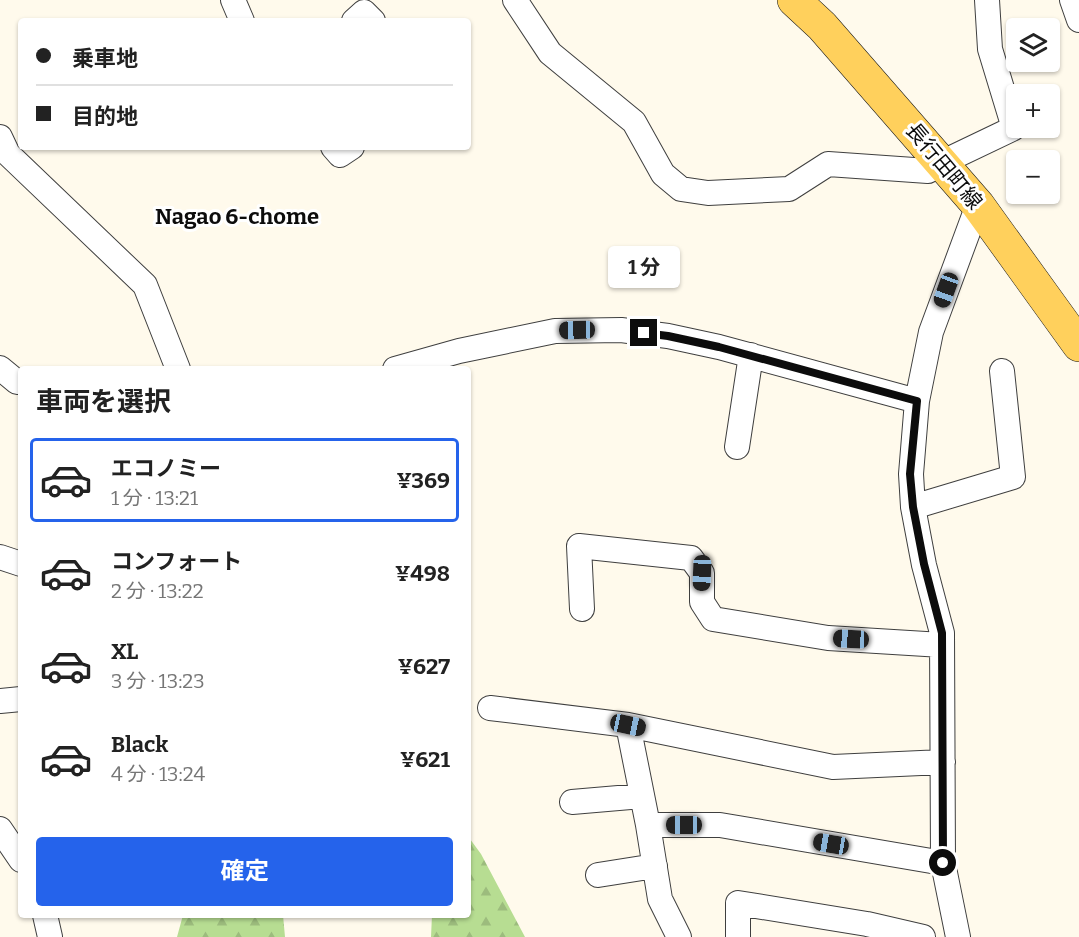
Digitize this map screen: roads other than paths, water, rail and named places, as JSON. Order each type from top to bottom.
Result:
[{"type":"main road","name":"長行田町線","points":[[794,0],[822,26],[943,162],[978,205],[1079,345]]},
{"type":"street","points":[[233,0],[241,18]]},
{"type":"street","points":[[515,0],[550,53],[634,122],[663,174],[681,189],[708,193],[789,189],[828,164],[928,171],[1014,128],[990,50],[987,0]]},
{"type":"street","points":[[1072,0],[1079,20]]},
{"type":"street","points":[[336,150],[340,155],[348,150]]},
{"type":"street","points":[[3,152],[145,285],[177,366]]},
{"type":"street","points":[[958,937],[943,863],[942,633],[924,564],[913,507],[910,474],[917,401],[931,332],[978,205]]},
{"type":"street","points":[[406,366],[459,351],[555,331],[621,330],[668,336],[917,401]]},
{"type":"street","points":[[737,447],[751,356]]},
{"type":"street","points":[[913,507],[1013,477],[1002,371]]},
{"type":"street","points":[[582,609],[579,546],[691,558],[702,573],[702,602],[713,619],[828,638],[942,645]]},
{"type":"street","points":[[0,557],[18,563]]},
{"type":"street","points":[[0,701],[18,699]]},
{"type":"street","points":[[490,708],[628,725],[833,767],[943,762]]},
{"type":"street","points":[[628,725],[660,899],[679,937]]},
{"type":"street","points":[[572,802],[642,796]]},
{"type":"street","points":[[648,825],[720,825],[943,863]]},
{"type":"street","points":[[0,829],[18,856]]},
{"type":"street","points":[[598,875],[655,866]]},
{"type":"street","points":[[738,937],[738,903],[867,924],[923,937]]},
{"type":"street","points":[[46,918],[50,937]]},
{"type":"district","name":"Nagao 6-chome","points":[[237,216]]}]
